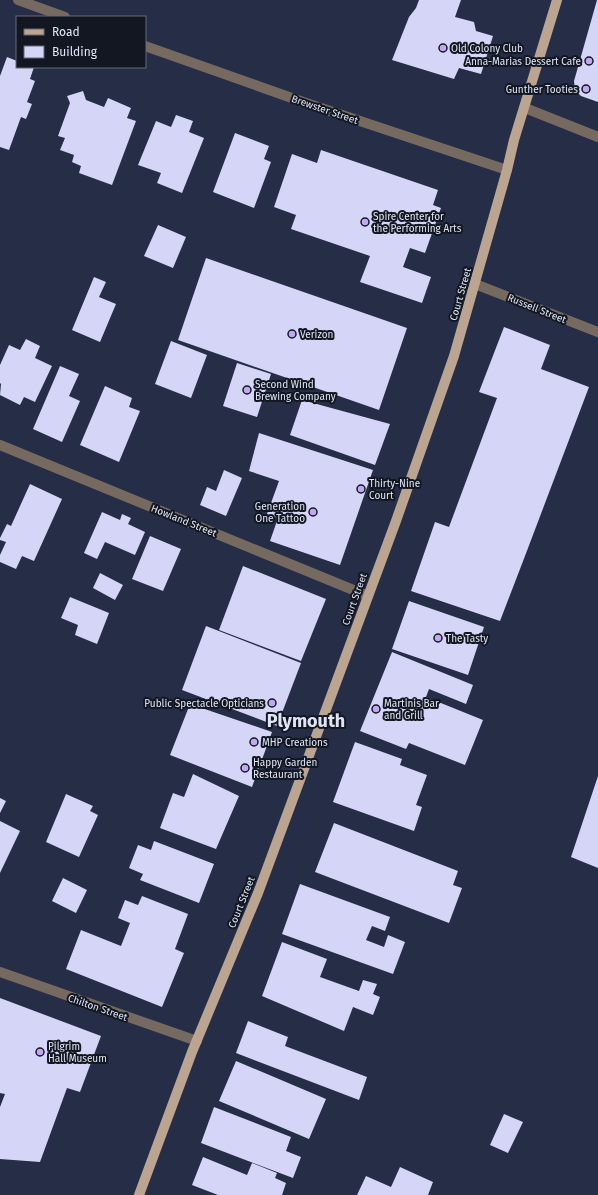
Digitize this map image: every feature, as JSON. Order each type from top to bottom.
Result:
[{"type":"main road","name":"Court Street","points":[[139,1195],[197,1040],[258,893],[396,521],[454,356],[507,170],[514,140],[557,0]]},
{"type":"street","points":[[18,0],[62,16]]},
{"type":"street","name":"Brewster Street","points":[[146,46],[306,103],[507,170]]},
{"type":"street","points":[[525,108],[598,137]]},
{"type":"street","name":"Russell Street","points":[[475,284],[598,332]]},
{"type":"street","name":"Howland Street","points":[[0,445],[368,596]]},
{"type":"street","name":"Chilton Street","points":[[0,972],[197,1040]]},
{"type":"building","name":"Old Colony Club","points":[[419,0],[461,0],[455,17],[474,22],[476,31],[493,36],[481,74],[459,68],[454,79],[392,60],[409,17],[416,8]]},
{"type":"building","points":[[597,0],[598,102],[581,96],[575,90],[574,81]]},
{"type":"building","points":[[7,57],[16,61],[16,68],[34,68],[30,79],[35,81],[27,102],[32,104],[26,119],[21,117],[9,150],[0,147],[0,76]]},
{"type":"building","points":[[83,91],[86,100],[104,107],[108,98],[131,108],[127,118],[136,121],[112,185],[79,173],[81,166],[72,162],[74,155],[60,150],[65,138],[58,136],[70,103],[67,96]]},
{"type":"building","points":[[176,115],[193,121],[189,132],[204,138],[182,193],[157,183],[161,173],[138,165],[156,121],[171,127]]},
{"type":"building","points":[[235,133],[269,146],[264,159],[271,162],[254,208],[213,192]]},
{"type":"building","name":"Spire Center for the Performing Arts","points":[[321,150],[438,190],[433,205],[441,208],[425,253],[410,248],[403,267],[431,277],[422,303],[360,282],[370,256],[291,229],[296,215],[274,207],[292,154],[317,163]]},
{"type":"building","points":[[158,225],[186,237],[173,268],[144,256]]},
{"type":"building","name":"Verizon","points":[[206,258],[407,328],[379,410],[178,340]]},
{"type":"building","points":[[94,277],[106,282],[99,297],[116,304],[100,342],[72,330]]},
{"type":"building","points":[[504,327],[550,345],[541,369],[589,387],[500,621],[411,591],[435,522],[449,527],[497,398],[479,392]]},
{"type":"building","points":[[26,339],[40,346],[35,358],[52,366],[35,402],[24,397],[20,405],[0,395],[0,365],[9,345],[20,350]]},
{"type":"building","points":[[171,341],[207,355],[191,398],[155,384]]},
{"type":"building","name":"Second Wind Brewing Company","points":[[237,363],[271,374],[257,417],[223,406]]},
{"type":"building","points":[[60,366],[79,374],[69,396],[80,401],[62,442],[33,429]]},
{"type":"building","points":[[105,386],[132,398],[129,407],[140,411],[119,462],[80,445]]},
{"type":"building","points":[[302,400],[390,424],[375,465],[290,435]]},
{"type":"building","points":[[259,433],[373,470],[340,565],[270,541],[278,518],[267,514],[279,481],[249,471]]},
{"type":"building","points":[[224,470],[242,478],[226,516],[200,505],[207,487],[216,491]]},
{"type":"building","points":[[30,484],[62,499],[34,561],[22,556],[16,569],[0,562],[0,555],[6,542],[0,540],[0,538],[7,524],[11,526]]},
{"type":"building","points":[[102,512],[120,520],[122,514],[131,518],[128,524],[145,532],[135,555],[105,542],[97,559],[84,553]]},
{"type":"building","points":[[150,536],[181,549],[163,591],[132,579]]},
{"type":"building","points":[[243,566],[326,599],[301,661],[219,630]]},
{"type":"building","points":[[100,573],[123,585],[115,600],[93,588]]},
{"type":"building","points":[[70,597],[109,613],[97,644],[75,635],[78,625],[61,618]]},
{"type":"building","name":"The Tasty","points":[[409,601],[484,627],[468,675],[392,649]]},
{"type":"building","points":[[206,626],[301,663],[277,726],[182,690]]},
{"type":"building","points":[[392,652],[473,685],[466,704],[429,689],[426,697],[483,720],[465,765],[409,743],[406,749],[360,731]]},
{"type":"building","points":[[190,704],[272,732],[252,787],[170,755]]},
{"type":"building","points":[[355,742],[402,759],[400,765],[427,775],[416,805],[422,807],[414,831],[333,802]]},
{"type":"building","points":[[193,774],[239,796],[216,849],[160,828],[173,793],[184,797]]},
{"type":"building","points":[[598,776],[598,868],[571,857]]},
{"type":"building","points":[[66,794],[93,806],[90,811],[98,815],[79,857],[46,842]]},
{"type":"building","points":[[0,798],[6,801],[0,813]]},
{"type":"building","points":[[0,821],[20,831],[0,873]]},
{"type":"building","points":[[334,823],[458,871],[453,885],[462,888],[449,923],[315,872]]},
{"type":"building","points":[[154,841],[214,864],[199,903],[140,880],[143,874],[129,868],[138,845],[151,850]]},
{"type":"building","points":[[63,878],[87,890],[76,913],[52,901]]},
{"type":"building","points":[[300,884],[390,917],[385,931],[372,926],[366,940],[384,947],[388,935],[405,942],[393,974],[282,934]]},
{"type":"building","points":[[142,896],[188,914],[175,949],[184,953],[162,1007],[66,969],[81,930],[121,946],[130,923],[118,918],[125,900],[138,905]]},
{"type":"building","points":[[282,942],[327,959],[320,977],[359,991],[363,980],[377,984],[373,994],[380,997],[373,1015],[353,1007],[344,1031],[262,996]]},
{"type":"building","name":"Pilgrim Hall Museum","points":[[0,998],[101,1036],[80,1092],[67,1088],[40,1162],[0,1159],[0,1107],[5,1094],[0,1093]]},
{"type":"building","points":[[248,1021],[288,1037],[285,1046],[367,1077],[359,1100],[236,1053]]},
{"type":"building","points":[[236,1061],[326,1099],[309,1139],[219,1101]]},
{"type":"building","points":[[214,1107],[291,1137],[286,1151],[301,1157],[293,1178],[201,1143]]},
{"type":"building","points":[[504,1114],[523,1122],[508,1153],[490,1145]]},
{"type":"building","points":[[203,1157],[247,1175],[252,1163],[277,1173],[275,1178],[286,1183],[282,1195],[218,1195],[192,1185]]},
{"type":"building","points":[[400,1167],[433,1182],[428,1195],[357,1195],[366,1176],[391,1187]]},
{"type":"place","name":"Old Colony Club","points":[[443,48]]},
{"type":"place","name":"Anna-Marias Dessert Cafe","points":[[589,61]]},
{"type":"place","name":"Gunther Tooties","points":[[586,89]]},
{"type":"place","name":"Spire Center for the Performing Arts","points":[[365,222]]},
{"type":"place","name":"Verizon","points":[[292,334]]},
{"type":"place","name":"Second Wind Brewing Company","points":[[247,390]]},
{"type":"place","name":"Thirty-Nine Court","points":[[361,489]]},
{"type":"place","name":"Generation One Tattoo","points":[[313,512]]},
{"type":"place","name":"The Tasty","points":[[438,638]]},
{"type":"place","name":"Public Spectacle Opticians","points":[[272,703]]},
{"type":"place","name":"Martinis Bar and Grill","points":[[376,709]]},
{"type":"place","name":"MHP Creations","points":[[254,742]]},
{"type":"place","name":"Happy Garden Restaurant","points":[[245,768]]},
{"type":"place","name":"Pilgrim Hall Museum","points":[[40,1052]]},
{"type":"district","name":"Plymouth","points":[[306,721]]}]
